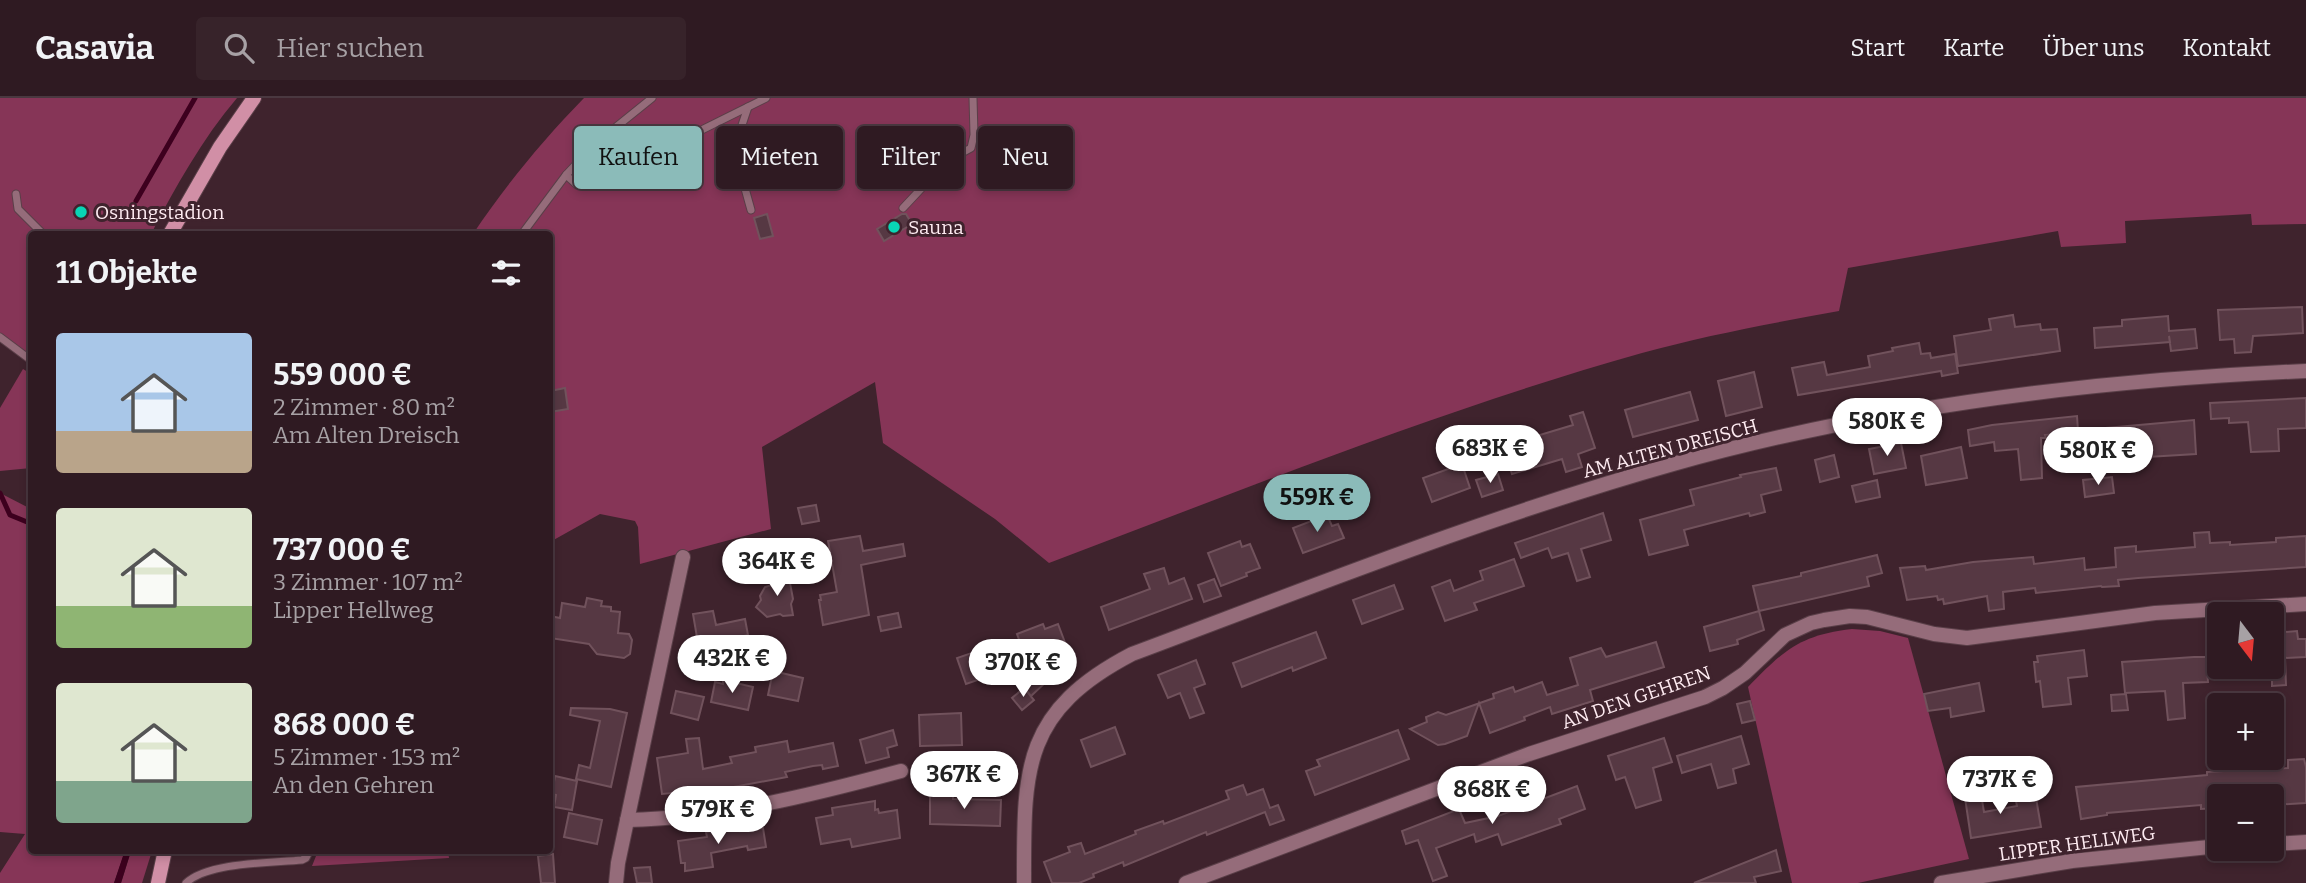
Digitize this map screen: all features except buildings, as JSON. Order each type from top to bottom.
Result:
[{"type":"street","points":[[172,231],[220,147],[254,98]]},
{"type":"street","name":"AM ALTEN DREISCH","points":[[1024,883],[1025,790],[1031,761],[1043,732],[1072,693],[1090,678],[1132,654],[1503,516],[1675,463],[1844,424],[2024,394],[2141,382],[2306,371]]},
{"type":"street","points":[[616,883],[683,557]]},
{"type":"street","name":"AN DEN GEHREN","points":[[1186,883],[1529,754],[1704,697],[1745,673],[1785,635],[1811,623],[1850,616],[1867,617],[1934,634],[1967,638],[2155,613],[2306,604]]},
{"type":"street","points":[[627,820],[662,819],[752,806],[851,785],[901,771]]},
{"type":"street","points":[[2284,843],[2306,842]]},
{"type":"street","name":"LIPPER HELLWEG","points":[[1941,883],[2072,861],[2207,847]]},
{"type":"street","points":[[158,883],[164,854]]},
{"type":"lane","points":[[524,231],[566,175],[595,144],[652,98]]},
{"type":"lane","points":[[566,175],[577,185],[590,184],[766,98]]},
{"type":"lane","points":[[903,208],[947,162],[971,148],[974,135],[974,98]]},
{"type":"lane","points":[[748,107],[734,149],[751,210]]},
{"type":"lane","points":[[16,194],[18,209],[40,231]]},
{"type":"lane","points":[[0,337],[28,359]]},
{"type":"lane","points":[[186,883],[192,877],[211,869],[302,860],[308,854]]},
{"type":"shaded area","name":"Osningstadion","points":[[0,98],[237,98],[201,147],[153,231],[28,231],[28,356],[0,340]]},
{"type":"shaded area","points":[[584,98],[2306,98],[2306,224],[2252,225],[2251,214],[2125,221],[2126,243],[2061,247],[2058,231],[1848,268],[1839,311],[1691,341],[1567,375],[1417,425],[1049,563],[995,519],[883,443],[875,382],[762,447],[771,529],[640,564],[638,527],[635,521],[600,514],[553,540],[553,231],[475,231],[525,164]]},
{"type":"shaded area","points":[[23,369],[28,372],[28,468],[0,471],[0,408]]},
{"type":"shaded area","points":[[0,493],[28,507],[28,854],[124,854],[114,883],[0,883],[0,873],[25,834],[0,832]]},
{"type":"shaded area","points":[[1852,629],[1880,631],[1908,638],[1969,859],[1858,883],[1792,883],[1748,687],[1794,646],[1819,635]]},
{"type":"shaded area","points":[[124,854],[130,854],[121,883],[114,883]]},
{"type":"shaded area","points":[[130,854],[151,854],[142,883],[121,883]]},
{"type":"shaded area","points":[[317,854],[448,854],[449,858],[312,866]]},
{"type":"waterway","points":[[136,201],[195,98]]},
{"type":"waterway","points":[[0,493],[10,515],[28,522]]},
{"type":"place","name":"Osningstadion","points":[[81,212]]},
{"type":"place","name":"Sauna","points":[[894,227]]}]
